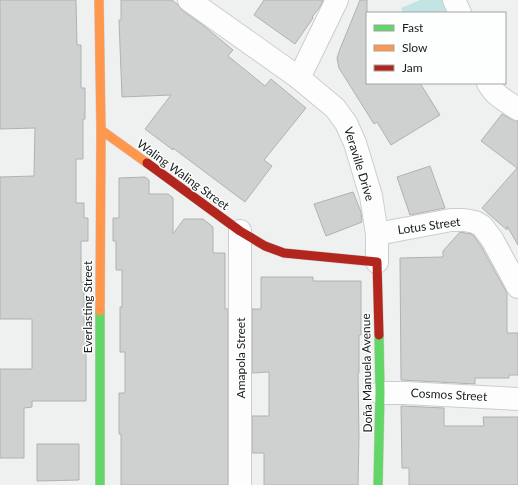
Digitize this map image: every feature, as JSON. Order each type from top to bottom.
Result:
[{"type":"street","points":[[100,0],[101,130]]},
{"type":"street","name":"Veraville Drive","points":[[189,0],[299,78],[335,108],[346,123],[355,143],[371,196],[377,234],[377,262]]},
{"type":"street","points":[[299,78],[337,0]]},
{"type":"street","points":[[454,0],[460,12]]},
{"type":"street","points":[[489,84],[496,95],[518,109]]},
{"type":"street","name":"Waling Waling Street","points":[[101,130],[240,231],[265,246],[284,253],[377,262]]},
{"type":"street","name":"Everlasting Street","points":[[100,485],[101,130]]},
{"type":"street","name":"Lotus Street","points":[[377,234],[451,220],[475,222],[482,226],[492,239],[518,287]]},
{"type":"street","name":"Amapola Street","points":[[240,231],[240,485]]},
{"type":"street","name":"Doña Manuela Avenue","points":[[377,262],[380,393],[378,485]]},
{"type":"street","name":"Cosmos Street","points":[[380,393],[518,399]]},
{"type":"shaded area","points":[[420,0],[446,0],[451,12],[403,12],[401,8]]},
{"type":"building","points":[[0,0],[76,0],[77,45],[81,45],[81,88],[85,88],[83,159],[76,159],[76,203],[84,203],[84,218],[88,218],[88,241],[81,241],[81,282],[84,282],[84,323],[86,323],[86,401],[32,401],[32,407],[24,408],[24,458],[0,458],[0,369],[32,369],[32,319],[0,319],[0,177],[34,176],[35,128],[0,129]]},
{"type":"building","points":[[121,0],[172,0],[182,10],[233,50],[228,56],[265,86],[271,79],[306,108],[264,160],[272,166],[245,202],[145,129],[171,95],[122,97],[119,20],[121,20]]},
{"type":"building","points":[[264,0],[323,0],[320,7],[312,17],[313,18],[295,44],[254,15]]},
{"type":"building","points":[[360,0],[367,0],[366,84],[421,84],[440,115],[391,145],[377,122],[374,124],[339,68],[337,58]]},
{"type":"building","points":[[502,114],[518,121],[518,245],[507,226],[507,230],[482,208],[517,168],[481,141]]},
{"type":"building","points":[[430,166],[445,208],[410,215],[397,177]]},
{"type":"building","points":[[145,177],[149,180],[149,194],[168,194],[173,198],[173,234],[184,219],[203,219],[213,227],[213,253],[225,253],[225,309],[228,309],[228,485],[121,485],[119,393],[125,393],[125,352],[120,352],[122,270],[116,270],[116,241],[113,241],[113,218],[119,218],[119,178]]},
{"type":"building","points":[[353,192],[361,212],[362,222],[326,236],[314,204]]},
{"type":"building","points":[[460,232],[474,236],[507,293],[507,333],[518,333],[518,375],[509,375],[509,378],[475,378],[475,384],[401,380],[400,258],[443,257],[443,251]]},
{"type":"building","points":[[261,277],[313,277],[313,281],[361,281],[361,335],[359,335],[358,373],[358,485],[264,485],[264,453],[252,453],[252,416],[269,416],[269,372],[252,373],[252,309],[261,309]]},
{"type":"building","points":[[401,406],[444,408],[444,426],[484,426],[483,417],[518,417],[518,485],[409,485],[409,468],[402,468]]},
{"type":"building","points":[[37,444],[79,444],[79,480],[37,481]]},
{"type":"traffic: fast","points":[[100,311],[100,485]]},
{"type":"traffic: fast","points":[[378,485],[380,393],[379,335]]},
{"type":"traffic: slow","points":[[99,0],[101,130],[147,163]]},
{"type":"traffic: slow","points":[[100,311],[101,130]]},
{"type":"traffic: jam","points":[[147,163],[240,231],[265,246],[284,253],[377,262],[379,335]]}]
